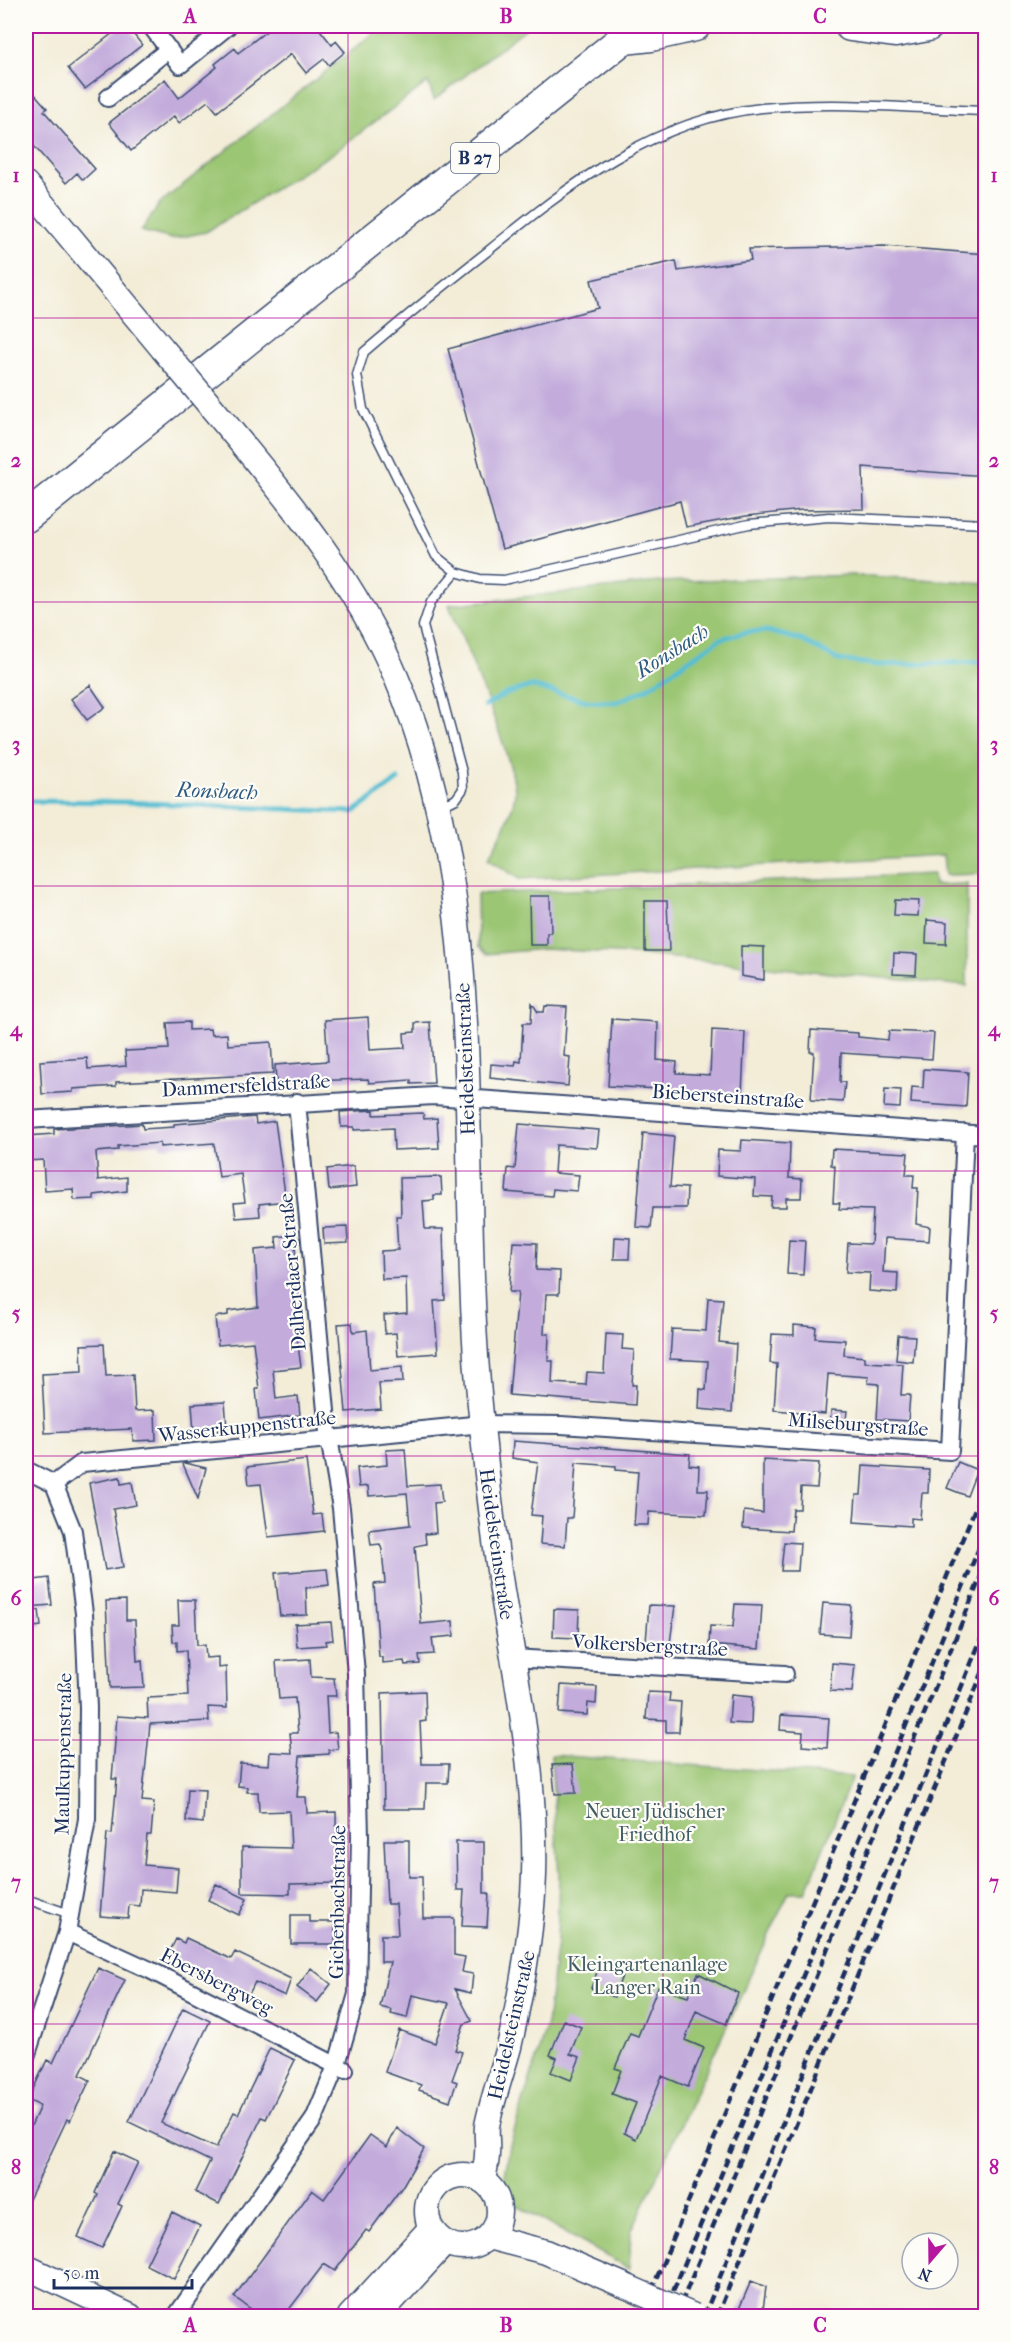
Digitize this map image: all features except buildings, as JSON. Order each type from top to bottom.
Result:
[{"type":"highway","points":[[632,32],[651,36],[695,26]]},
{"type":"highway","points":[[850,26],[877,31],[910,27]]},
{"type":"highway","name":"B 27","points":[[26,517],[632,32]]},
{"type":"main road","name":"Heidelsteinstraße","points":[[26,184],[293,505],[326,551],[378,639],[412,720],[437,808],[447,860],[459,951],[468,1101],[478,1378],[491,1508],[513,1658],[534,1831],[531,1931],[515,2018],[486,2130],[487,2154],[483,2181]]},
{"type":"main road","name":"Heidelsteinstraße","points":[[458,2175],[486,2130]]},
{"type":"main road","points":[[458,2175],[483,2181],[496,2197],[493,2228],[481,2243],[463,2248],[438,2236],[426,2209],[433,2190],[448,2178],[458,2175]]},
{"type":"main road","points":[[493,2228],[694,2316]]},
{"type":"main road","points":[[350,2316],[438,2236]]},
{"type":"main road","points":[[378,2316],[438,2236]]},
{"type":"main road","points":[[26,2267],[130,2316]]},
{"type":"street","points":[[151,26],[180,64],[228,26]]},
{"type":"street","points":[[108,98],[169,49]]},
{"type":"street","name":"Dammersfeldstraße","points":[[26,1120],[297,1102],[434,1096],[468,1101]]},
{"type":"street","name":"Biebersteinstraße","points":[[468,1101],[986,1135]]},
{"type":"street","name":"Dalherdaer Straße","points":[[297,1102],[329,1439]]},
{"type":"street","name":"Milseburgstraße","points":[[483,1424],[561,1425],[950,1451],[965,1133]]},
{"type":"street","name":"Wasserkuppenstraße","points":[[54,1484],[82,1463],[483,1424]]},
{"type":"street","name":"Gichenbachstraße","points":[[176,2316],[314,2119],[342,2067],[357,1994],[360,1836],[356,1673],[341,1508],[329,1439]]},
{"type":"street","points":[[26,1470],[54,1484]]},
{"type":"street","name":"Maulkuppenstraße","points":[[26,2057],[67,1932],[87,1819],[84,1613],[73,1531],[54,1484]]},
{"type":"street","name":"Volkersbergstraße","points":[[513,1658],[785,1674]]},
{"type":"street","name":"Ebersbergweg","points":[[67,1932],[342,2067]]},
{"type":"lane","points":[[986,111],[861,106],[761,108],[709,119],[660,135],[613,158],[570,186],[364,352],[357,375],[363,409],[436,555],[456,572],[480,579],[504,580],[760,523],[829,517],[986,524]]},
{"type":"lane","points":[[437,808],[456,799],[463,789],[462,772],[423,626],[431,602],[456,572]]},
{"type":"lane","points":[[26,1899],[70,1914]]},
{"type":"green space","points":[[383,26],[529,26],[434,100],[428,82],[332,154],[206,232],[172,239],[141,231],[160,203]]},
{"type":"green space","points":[[853,575],[985,583],[985,874],[945,875],[943,855],[519,879],[488,858],[511,812],[515,795],[514,780],[499,732],[449,605],[659,582]]},
{"type":"green space","points":[[933,874],[934,885],[967,884],[967,986],[633,954],[544,949],[486,954],[478,947],[477,894]]},
{"type":"green space","name":"Kleingartenanlage Langer Rain","points":[[551,1755],[852,1777],[806,1892],[789,1892],[631,2232],[629,2269],[516,2205],[506,2198],[503,2188],[510,2145],[547,2024],[557,1940],[559,1875]]},
{"type":"waterway","name":"Ronsbach","points":[[485,706],[506,694],[531,686],[587,701],[617,702],[646,689],[720,639],[747,632],[767,631],[801,640],[838,660],[879,665],[986,662]]},
{"type":"waterway","name":"Ronsbach","points":[[26,801],[125,802],[354,812],[398,780]]},
{"type":"railway","points":[[641,2316],[986,1482]]},
{"type":"railway","points":[[663,2316],[986,1531]]},
{"type":"railway","points":[[676,2316],[986,1564]]},
{"type":"railway","points":[[704,2316],[986,1627]]},
{"type":"railway","points":[[717,2316],[986,1664]]},
{"type":"park label","name":"Neuer Jüdischer Friedhof","points":[[655,1822]]}]
